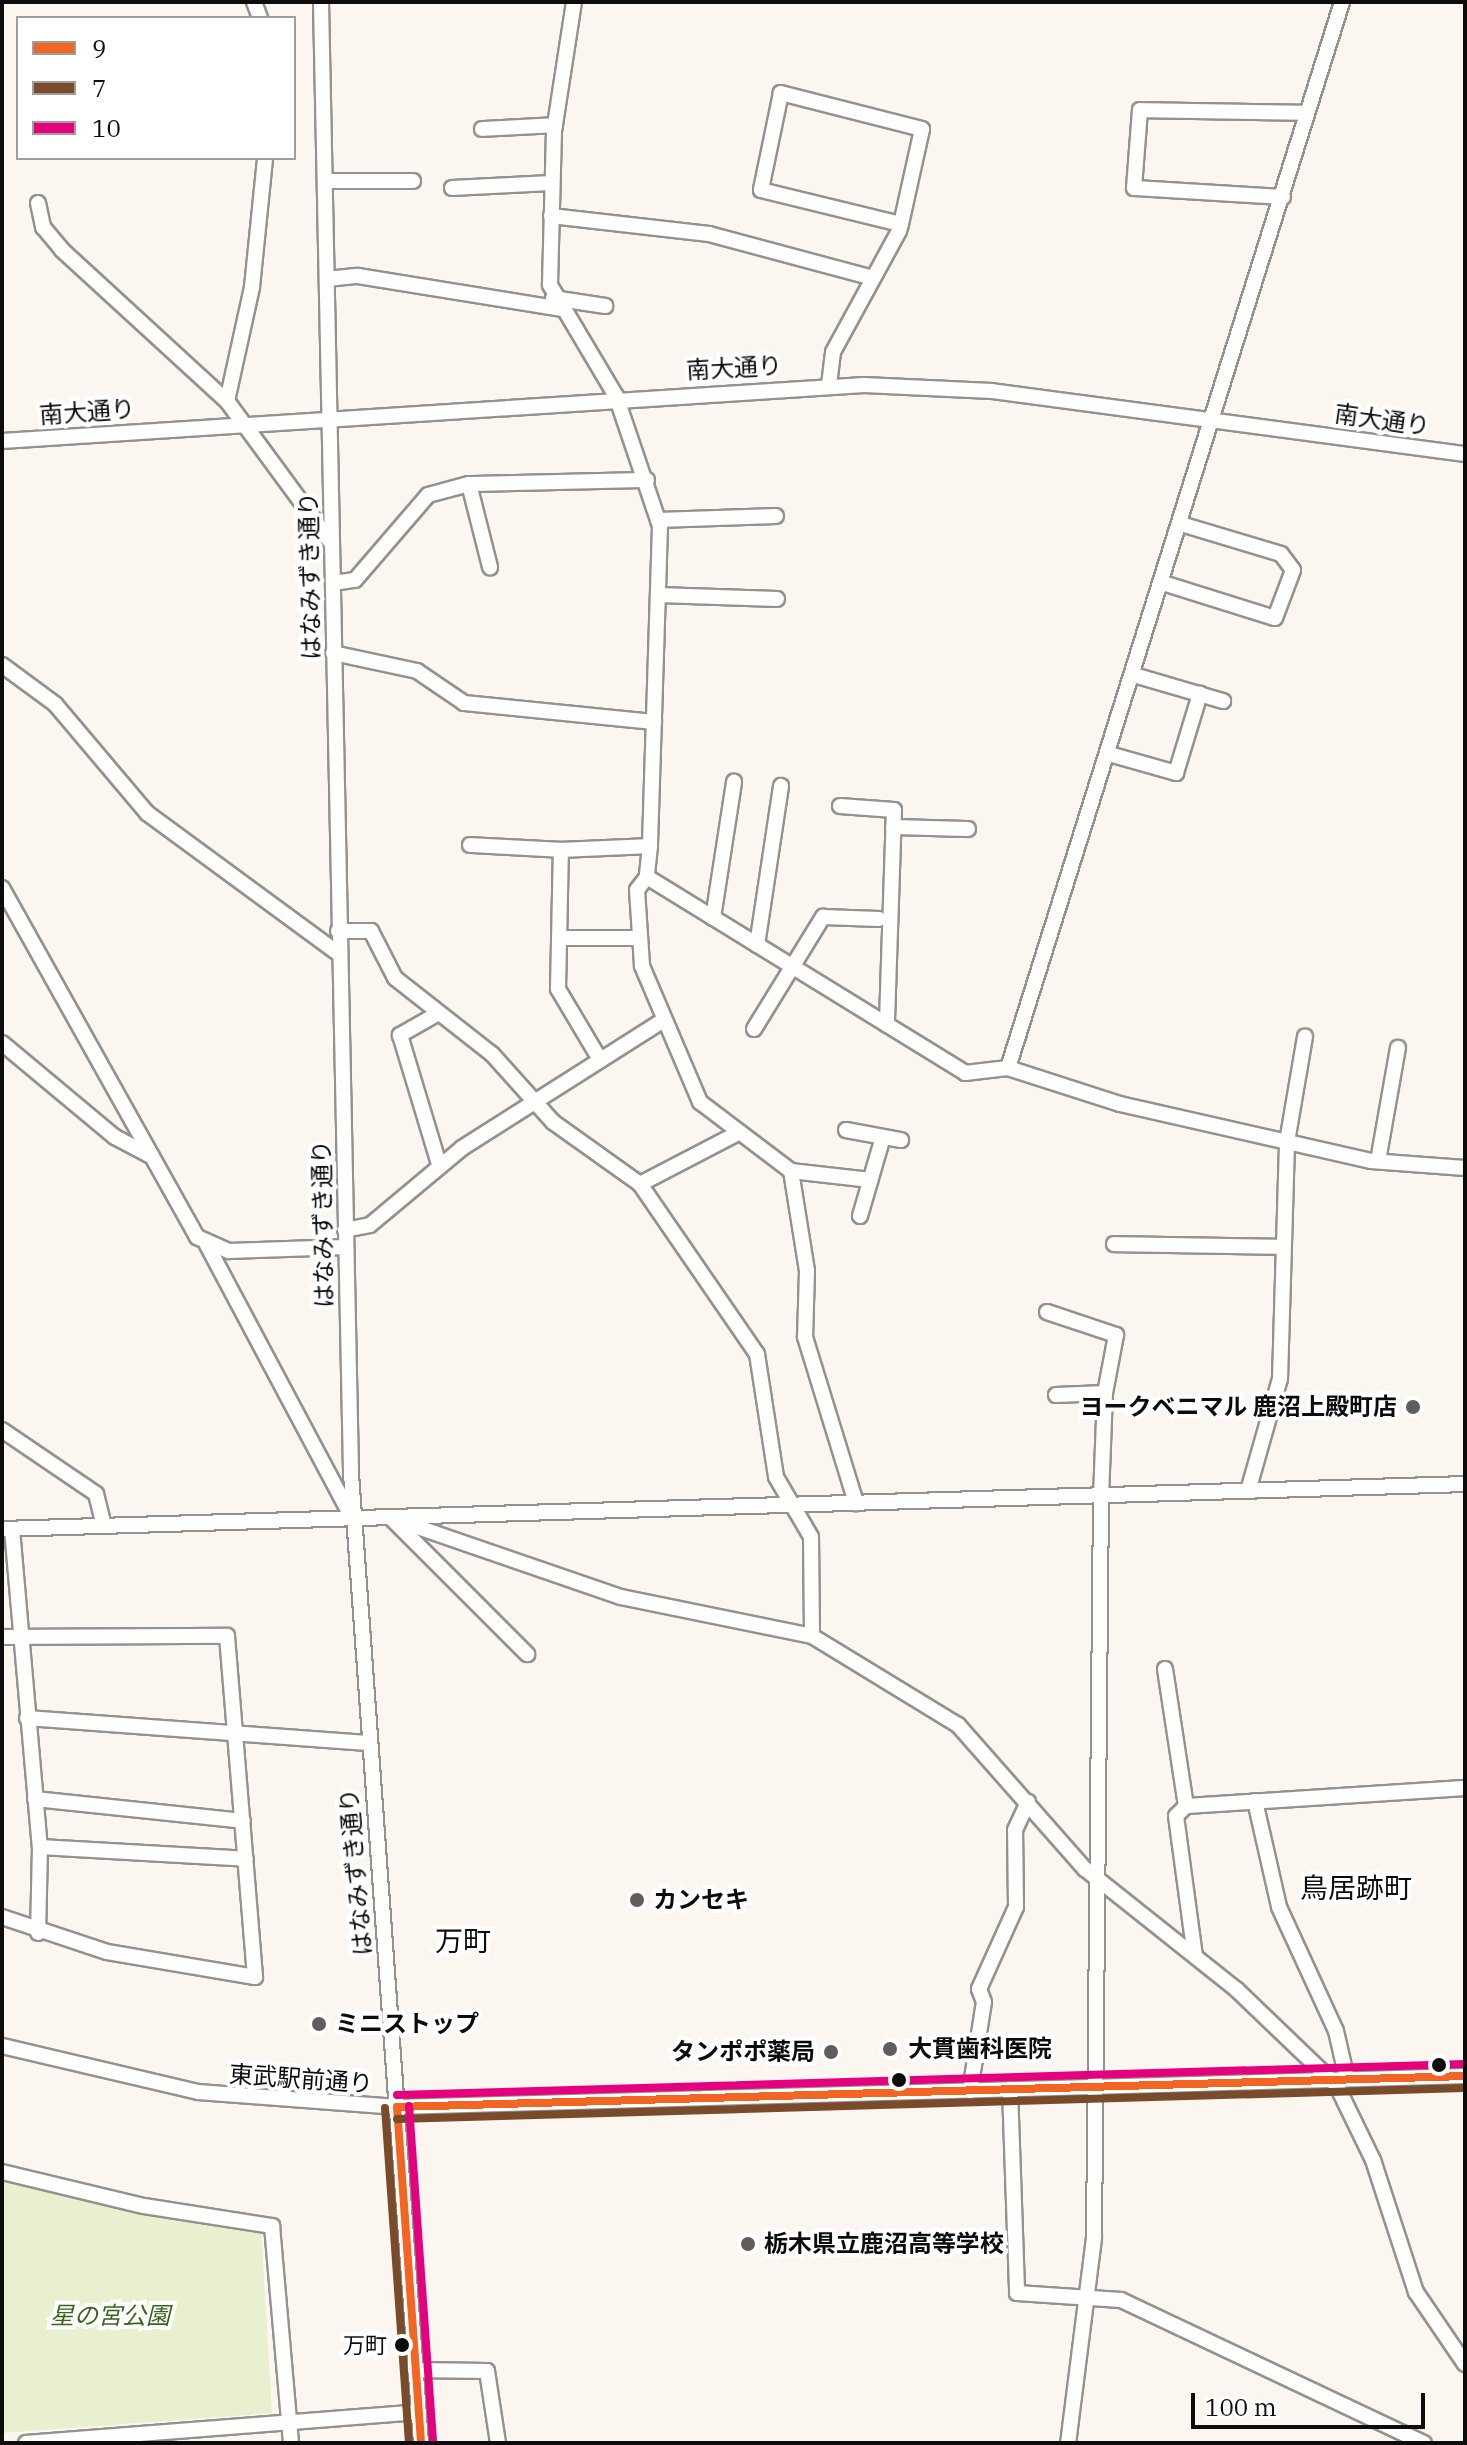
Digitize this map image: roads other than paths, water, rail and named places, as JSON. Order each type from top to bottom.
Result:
[{"type":"street","name":"はなみずき通り","points":[[321,2],[338,931],[353,1518],[367,1743],[421,2443]]},
{"type":"street","points":[[574,2],[555,125],[551,183],[557,304],[596,354],[616,396],[647,480],[658,520],[650,846],[647,877],[637,890],[639,938],[662,1021],[700,1102],[791,1171],[870,1180]]},
{"type":"street","points":[[1008,1068],[1216,419],[1342,2]]},
{"type":"street","points":[[829,385],[833,352],[901,224],[922,129],[781,93],[761,190],[901,224]]},
{"type":"street","points":[[1283,197],[1134,188],[1140,110],[1307,113]]},
{"type":"street","points":[[482,129],[555,125]]},
{"type":"street","points":[[227,401],[252,287],[265,160]]},
{"type":"street","points":[[325,181],[413,181]]},
{"type":"street","points":[[452,188],[551,183]]},
{"type":"street","points":[[38,203],[43,227],[62,250],[227,401],[332,545]]},
{"type":"street","points":[[551,216],[709,234],[873,278]]},
{"type":"street","points":[[327,279],[358,276],[557,304],[605,306]]},
{"type":"street","name":"南大通り","points":[[2,441],[329,415],[829,385],[992,391],[1465,454]]},
{"type":"street","points":[[333,583],[355,580],[428,495],[469,484],[647,480]]},
{"type":"street","points":[[469,484],[490,567]]},
{"type":"street","points":[[658,520],[758,511],[776,516]]},
{"type":"street","points":[[1163,583],[1275,618],[1293,570],[1281,554],[1181,524]]},
{"type":"street","points":[[658,595],[777,599]]},
{"type":"street","points":[[333,653],[417,671],[464,703],[654,722]]},
{"type":"street","points":[[2,665],[55,704],[147,813],[339,954]]},
{"type":"street","points":[[1134,675],[1223,701]]},
{"type":"street","points":[[1109,754],[1176,773],[1200,694]]},
{"type":"street","points":[[713,918],[734,782]]},
{"type":"street","points":[[757,945],[781,786]]},
{"type":"street","points":[[840,806],[894,810],[887,1025]]},
{"type":"street","points":[[893,827],[968,829]]},
{"type":"street","points":[[470,845],[561,850],[650,846]]},
{"type":"street","points":[[561,850],[558,989],[599,1058]]},
{"type":"street","points":[[647,877],[965,1073],[1008,1068],[1120,1104],[1287,1142],[1378,1161],[1465,1168]]},
{"type":"street","points":[[2,888],[150,1155],[207,1245],[353,1518]]},
{"type":"street","points":[[754,1029],[823,917],[879,919]]},
{"type":"street","points":[[338,931],[371,931],[395,978],[437,1014],[492,1054],[532,1100],[640,1184],[757,1354],[766,1440],[787,1505],[811,1537],[812,1636]]},
{"type":"street","points":[[560,938],[639,938]]},
{"type":"street","points":[[437,1014],[400,1035],[439,1164]]},
{"type":"street","points":[[345,1230],[370,1225],[439,1164],[532,1100],[662,1021]]},
{"type":"street","points":[[1248,1491],[1280,1379],[1287,1142],[1305,1037]]},
{"type":"street","points":[[2,1043],[115,1137],[150,1155]]},
{"type":"street","points":[[1378,1161],[1398,1048]]},
{"type":"street","points":[[846,1130],[901,1140]]},
{"type":"street","points":[[640,1184],[738,1133]]},
{"type":"street","points":[[860,1216],[883,1137]]},
{"type":"street","points":[[791,1171],[807,1271],[805,1337],[856,1503]]},
{"type":"street","points":[[1114,1244],[1283,1247]]},
{"type":"street","points":[[207,1245],[229,1251],[345,1247]]},
{"type":"street","points":[[1047,1312],[1116,1335],[1105,1393],[1101,1495],[1099,2087],[1090,2293],[1068,2443]]},
{"type":"street","points":[[1056,1395],[1105,1393]]},
{"type":"street","points":[[2,1430],[96,1494],[104,1525]]},
{"type":"street","points":[[38,1933],[40,1847],[7,1529],[1465,1484]]},
{"type":"street","points":[[390,1517],[621,1597],[812,1636],[958,1725],[1102,1883],[1195,1956],[1329,2080],[1353,2111],[1416,2292],[1465,2364]]},
{"type":"street","points":[[390,1517],[527,1654]]},
{"type":"street","points":[[2,1637],[227,1636],[238,1736],[255,1977],[172,1966],[38,1933],[2,1917]]},
{"type":"street","points":[[1165,1669],[1186,1806]]},
{"type":"street","points":[[27,1718],[238,1736],[367,1743]]},
{"type":"street","points":[[1195,1956],[1176,1816],[1186,1806],[1465,1788]]},
{"type":"street","points":[[35,1799],[243,1821]]},
{"type":"street","points":[[1255,1801],[1279,1907],[1336,2031],[1347,2079]]},
{"type":"street","points":[[970,2091],[984,2002],[979,1989],[1016,1907],[1015,1830],[1028,1802]]},
{"type":"street","points":[[40,1847],[246,1859]]},
{"type":"street","name":"東武駅前通り","points":[[2,2046],[198,2092],[397,2107],[1465,2076]]},
{"type":"street","points":[[1010,2089],[1017,2293],[1090,2293],[1178,2325],[1424,2443]]},
{"type":"street","points":[[2,2172],[272,2226],[291,2443]]},
{"type":"street","points":[[415,2370],[487,2371],[498,2443]]},
{"type":"street","points":[[26,2443],[418,2412]]},
{"type":"place","name":"ヨークベニマル 鹿沼上殿町店","points":[[1413,1407]]},
{"type":"place","name":"カンセキ","points":[[637,1900]]},
{"type":"place","name":"ミニストップ","points":[[319,2024]]},
{"type":"place","name":"大貫歯科医院","points":[[890,2049]]},
{"type":"place","name":"タンポポ薬局","points":[[831,2052]]},
{"type":"place","name":"栃木県立鹿沼高等学校","points":[[748,2244]]},
{"type":"place","name":"万町","points":[[402,2345]]},
{"type":"district","name":"鳥居跡町","points":[[1356,1888]]},
{"type":"district","name":"万町","points":[[463,1941]]},
{"type":"park label","name":"星の宮公園","points":[[110,2316]]}]
